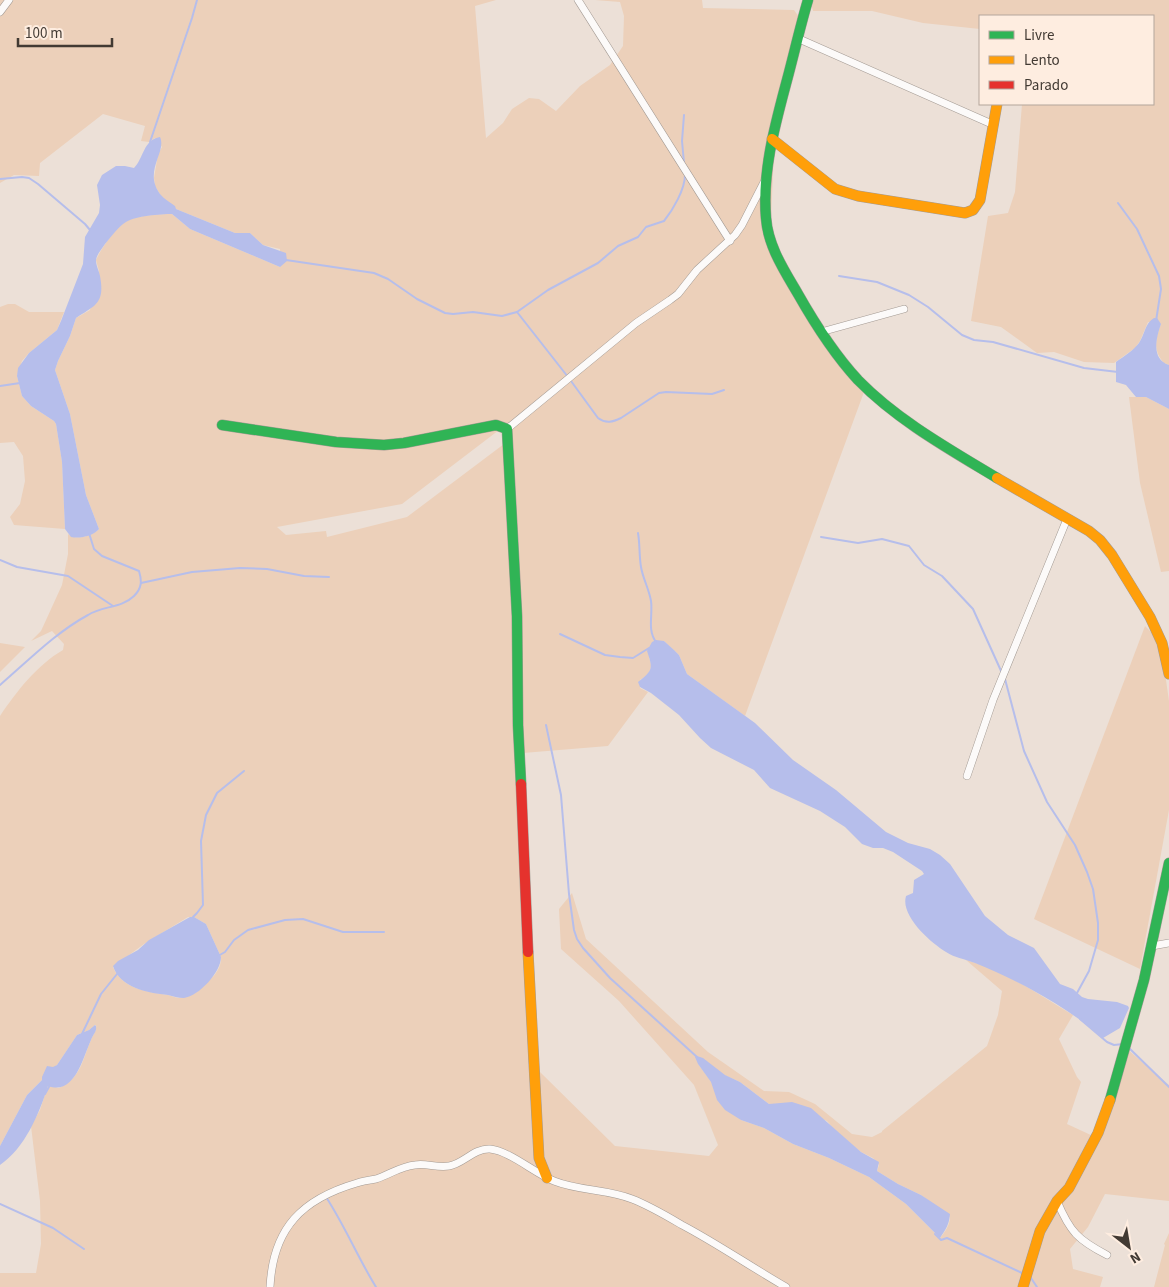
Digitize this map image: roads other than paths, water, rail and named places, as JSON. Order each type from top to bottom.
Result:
[{"type":"street","points":[[0,12],[9,0]]},
{"type":"street","points":[[578,0],[730,240]]},
{"type":"street","points":[[808,0],[772,139],[766,177],[766,218],[771,240],[789,280],[821,332],[864,385],[919,430],[1100,540],[1112,555],[1157,632],[1162,643],[1169,674]]},
{"type":"street","points":[[797,38],[994,125]]},
{"type":"street","points":[[772,139],[835,189],[858,196],[961,214],[974,210],[980,200],[997,105]]},
{"type":"street","points":[[507,429],[636,323],[670,300],[697,270],[730,240],[742,225],[766,177]]},
{"type":"street","points":[[821,332],[904,309]]},
{"type":"street","points":[[222,425],[362,445],[404,443],[496,426],[507,429]]},
{"type":"street","points":[[507,429],[517,616],[518,725],[529,987],[539,1158],[547,1178]]},
{"type":"street","points":[[967,776],[994,700],[1067,519]]},
{"type":"street","points":[[1023,1287],[1040,1231],[1057,1201],[1069,1188],[1106,1117],[1138,1007],[1169,863]]},
{"type":"street","points":[[1152,946],[1169,943]]},
{"type":"street","points":[[270,1287],[273,1260],[278,1240],[291,1220],[314,1201],[336,1190],[389,1174],[401,1168],[415,1164],[450,1166],[488,1149],[497,1151],[566,1186],[629,1198],[650,1206],[786,1287]]},
{"type":"street","points":[[1057,1201],[1072,1230],[1085,1243],[1107,1255]]},
{"type":"water","points":[[160,137],[161,149],[154,170],[154,178],[155,186],[162,196],[175,206],[176,209],[235,233],[250,233],[263,245],[286,253],[287,261],[280,267],[190,229],[172,214],[130,220],[120,227],[105,244],[96,259],[101,285],[100,298],[94,306],[76,318],[55,370],[70,414],[86,495],[99,529],[86,536],[71,537],[65,529],[62,462],[56,424],[31,406],[22,396],[17,376],[18,368],[29,353],[57,330],[61,321],[83,264],[85,237],[99,213],[100,205],[97,185],[102,175],[116,166],[134,168],[147,145]]},
{"type":"water","points":[[1154,318],[1157,318],[1161,324],[1156,348],[1157,353],[1163,362],[1169,365],[1169,409],[1146,397],[1136,397],[1126,385],[1116,382],[1116,362],[1137,346],[1145,329]]},
{"type":"water","points":[[656,640],[664,641],[679,655],[687,674],[755,723],[793,760],[836,790],[886,832],[908,843],[930,849],[940,855],[950,864],[985,916],[1008,935],[1034,948],[1060,984],[1073,989],[1082,997],[1088,999],[1117,1002],[1128,1006],[1129,1008],[1120,1028],[1103,1038],[1043,996],[997,972],[949,954],[925,936],[912,920],[905,904],[906,896],[913,893],[914,880],[924,874],[922,871],[893,852],[862,844],[845,827],[820,811],[770,788],[754,770],[711,748],[679,715],[651,693],[640,687],[638,682],[647,675],[651,666],[647,651],[652,642]]},
{"type":"water","points":[[190,917],[194,917],[206,924],[221,957],[213,976],[202,988],[190,996],[180,998],[144,991],[122,980],[113,966],[118,961],[138,950],[149,940]]},
{"type":"water","points":[[95,1025],[95,1031],[77,1073],[65,1085],[57,1088],[48,1086],[40,1108],[24,1140],[9,1158],[0,1165],[0,1146],[27,1095],[42,1080],[47,1066],[53,1067],[57,1065],[77,1035]]},
{"type":"water","points":[[695,1057],[703,1058],[725,1075],[740,1082],[769,1104],[792,1102],[811,1108],[861,1152],[879,1162],[877,1171],[921,1195],[950,1214],[947,1227],[940,1238],[906,1204],[869,1177],[793,1144],[764,1128],[741,1120],[725,1110],[717,1100],[711,1082],[698,1064]]},
{"type":"waterway","points":[[150,142],[197,0]]},
{"type":"waterway","points":[[684,115],[682,141],[684,163]]},
{"type":"waterway","points":[[286,260],[374,273],[388,279],[417,299],[445,313],[473,312],[502,316],[517,312],[548,290],[598,263],[618,246],[638,237],[646,227],[664,221],[678,199],[685,175]]},
{"type":"waterway","points":[[0,179],[29,178],[90,230]]},
{"type":"waterway","points":[[1118,203],[1137,229],[1159,276],[1161,289],[1156,321]]},
{"type":"waterway","points":[[839,276],[877,282],[909,295],[928,307],[962,335],[974,340],[993,342],[1084,368],[1118,372]]},
{"type":"waterway","points":[[517,312],[568,377]]},
{"type":"waterway","points":[[571,381],[598,418],[607,422],[621,418],[659,393],[712,394],[724,390]]},
{"type":"waterway","points":[[0,386],[20,383]]},
{"type":"waterway","points":[[0,685],[64,630],[94,612],[124,603],[139,590],[141,581],[139,571],[102,556],[94,549],[89,533]]},
{"type":"waterway","points":[[638,533],[641,567],[651,601],[651,627],[656,642]]},
{"type":"waterway","points":[[821,537],[858,543],[882,539],[909,546],[924,565],[942,576],[973,609],[1002,673]]},
{"type":"waterway","points":[[0,560],[17,567],[68,576],[113,606]]},
{"type":"waterway","points":[[141,583],[192,572],[240,568],[267,569],[304,576],[329,577]]},
{"type":"waterway","points":[[560,634],[605,655],[633,658],[649,648]]},
{"type":"waterway","points":[[1005,679],[1024,751],[1047,802],[1075,845],[1093,889],[1098,923],[1098,940],[1089,971],[1077,993]]},
{"type":"waterway","points":[[546,725],[561,795],[569,894],[577,939],[610,978],[697,1057]]},
{"type":"waterway","points":[[193,917],[203,905],[201,841],[206,815],[217,793],[244,771]]},
{"type":"waterway","points":[[218,956],[225,952],[234,940],[248,930],[285,920],[303,919],[343,932],[384,932]]},
{"type":"waterway","points":[[82,1034],[101,994],[117,974]]},
{"type":"waterway","points":[[1080,1019],[1107,1042],[1114,1045],[1123,1044]]},
{"type":"waterway","points":[[1129,1048],[1169,1087]]},
{"type":"waterway","points":[[45,1094],[50,1085]]},
{"type":"waterway","points":[[326,1197],[376,1287]]},
{"type":"waterway","points":[[0,1204],[53,1228],[84,1249]]},
{"type":"waterway","points":[[935,1234],[941,1240],[947,1238],[1022,1273]]},
{"type":"waterway","points":[[1031,1278],[1037,1287]]}]
